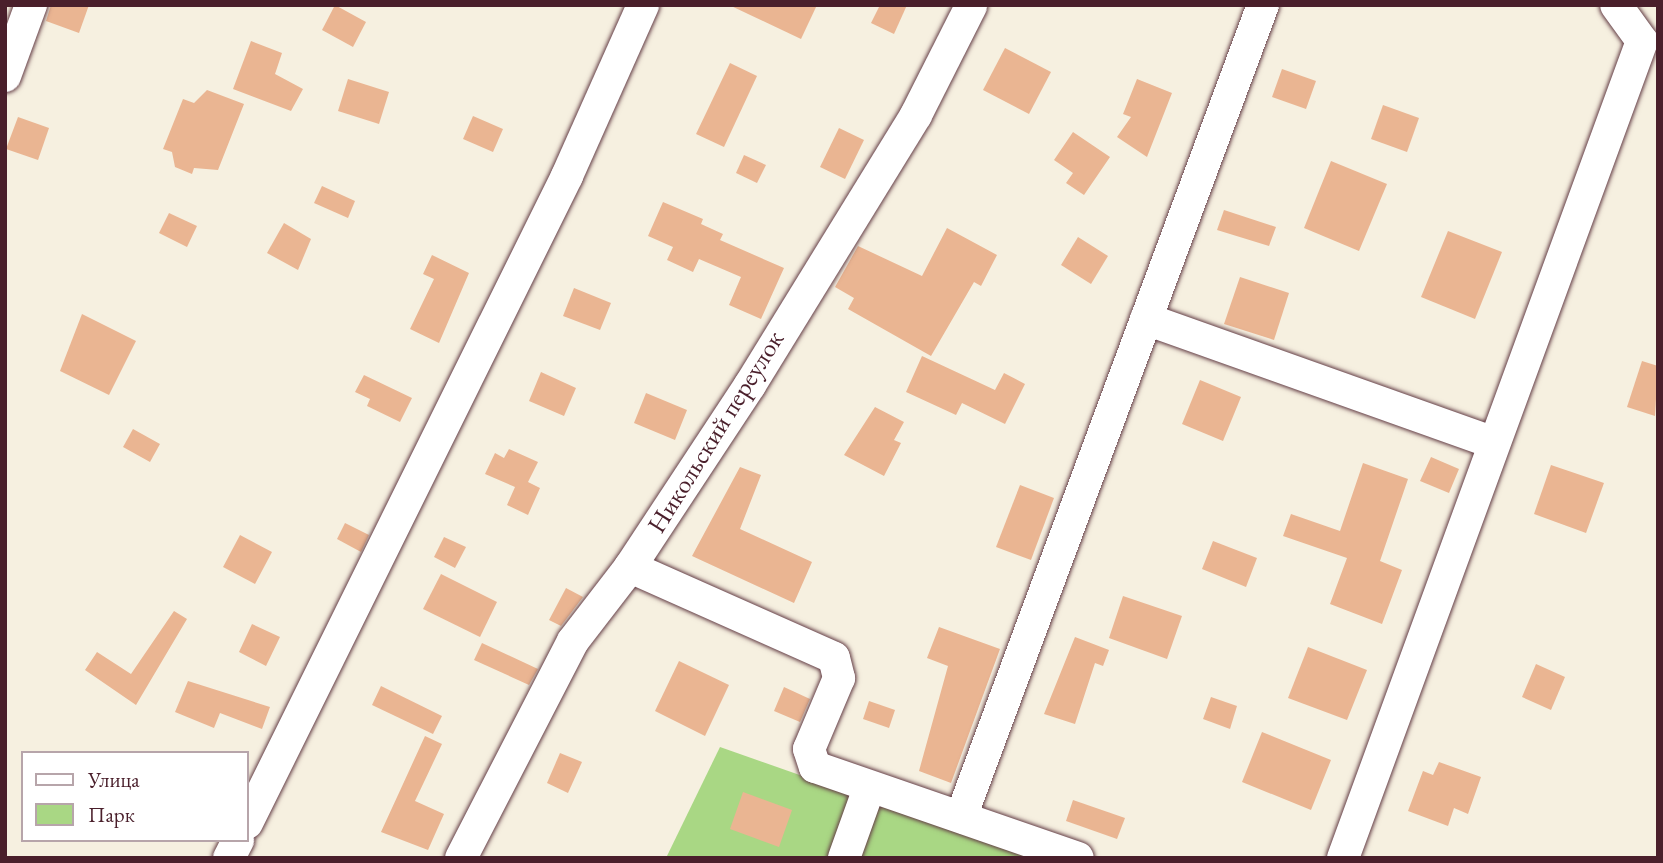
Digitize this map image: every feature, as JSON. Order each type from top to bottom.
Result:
[{"type":"street","points":[[5,76],[31,5]]},
{"type":"street","points":[[248,821],[567,176],[643,5]]},
{"type":"street","points":[[961,817],[1263,5]]},
{"type":"street","points":[[1343,858],[1642,41],[1616,5]]},
{"type":"street","name":"Никольский переулок","points":[[461,858],[573,641],[630,567],[916,115],[971,6]]},
{"type":"street","points":[[1146,319],[1494,443]]},
{"type":"street","points":[[630,567],[834,658],[839,678],[809,749],[815,767],[869,788],[1078,858]]},
{"type":"street","points":[[844,858],[869,788]]},
{"type":"street","points":[[229,858],[237,842]]},
{"type":"green space","points":[[720,747],[1036,858],[666,858]]},
{"type":"building","points":[[51,5],[89,5],[79,33],[46,21]]},
{"type":"building","points":[[335,5],[366,22],[353,47],[322,30]]},
{"type":"building","points":[[729,5],[817,5],[801,39]]},
{"type":"building","points":[[880,5],[907,5],[894,34],[871,23]]},
{"type":"building","points":[[251,41],[282,53],[275,74],[303,89],[291,111],[233,89]]},
{"type":"building","points":[[1005,48],[1051,72],[1029,114],[983,90]]},
{"type":"building","points":[[730,63],[757,76],[724,147],[696,134]]},
{"type":"building","points":[[1282,69],[1316,81],[1306,109],[1272,97]]},
{"type":"building","points":[[348,79],[389,92],[379,124],[338,111]]},
{"type":"building","points":[[1137,79],[1172,93],[1147,157],[1117,137],[1131,117],[1123,114]]},
{"type":"building","points":[[207,90],[244,104],[218,170],[194,168],[192,174],[175,167],[172,152],[163,149],[183,99],[194,103]]},
{"type":"building","points":[[1383,105],[1419,118],[1407,152],[1371,139]]},
{"type":"building","points":[[473,116],[503,129],[493,152],[463,139]]},
{"type":"building","points":[[18,117],[49,128],[38,160],[6,149]]},
{"type":"building","points":[[839,128],[864,140],[845,179],[820,167]]},
{"type":"building","points":[[1073,132],[1110,157],[1084,195],[1066,183],[1073,173],[1054,160]]},
{"type":"building","points":[[744,155],[766,165],[757,183],[736,173]]},
{"type":"building","points":[[1331,161],[1387,184],[1359,251],[1304,228]]},
{"type":"building","points":[[322,186],[355,201],[348,218],[314,203]]},
{"type":"building","points":[[663,202],[703,219],[701,224],[723,234],[720,240],[784,268],[761,319],[729,305],[741,277],[699,259],[693,272],[667,260],[673,247],[648,236]]},
{"type":"building","points":[[1224,210],[1276,227],[1269,246],[1217,230]]},
{"type":"building","points":[[169,213],[197,226],[187,247],[159,233]]},
{"type":"building","points":[[284,223],[311,239],[298,270],[267,253]]},
{"type":"building","points":[[947,228],[997,255],[981,286],[974,282],[931,356],[848,309],[854,298],[835,287],[858,246],[922,276]]},
{"type":"building","points":[[1448,231],[1502,252],[1475,319],[1421,297]]},
{"type":"building","points":[[1078,237],[1108,256],[1091,284],[1061,265]]},
{"type":"building","points":[[432,255],[469,273],[439,343],[410,329],[434,279],[423,274]]},
{"type":"building","points":[[1240,277],[1289,293],[1274,340],[1224,324]]},
{"type":"building","points":[[574,288],[611,303],[600,330],[563,316]]},
{"type":"building","points":[[82,314],[136,341],[109,395],[60,371]]},
{"type":"building","points":[[922,356],[995,390],[1004,373],[1025,384],[1005,424],[962,403],[956,415],[906,392]]},
{"type":"building","points":[[1642,361],[1658,366],[1655,416],[1627,407]]},
{"type":"building","points":[[541,372],[576,388],[564,416],[529,401]]},
{"type":"building","points":[[364,375],[412,398],[400,422],[367,406],[370,399],[355,392]]},
{"type":"building","points":[[1200,380],[1241,397],[1223,441],[1182,424]]},
{"type":"building","points":[[646,393],[687,410],[675,440],[634,423]]},
{"type":"building","points":[[875,407],[904,422],[894,440],[901,443],[884,476],[844,455]]},
{"type":"building","points":[[133,429],[160,444],[150,462],[123,447]]},
{"type":"building","points":[[509,449],[538,462],[528,482],[540,488],[528,515],[507,505],[515,487],[485,474],[495,453],[504,458]]},
{"type":"building","points":[[1431,457],[1459,469],[1449,493],[1420,481]]},
{"type":"building","points":[[1363,463],[1408,479],[1380,561],[1402,570],[1382,624],[1330,604],[1347,558],[1283,536],[1291,514],[1340,531]]},
{"type":"building","points":[[1551,465],[1604,483],[1586,533],[1534,514]]},
{"type":"building","points":[[740,467],[761,475],[740,529],[812,562],[794,603],[692,556]]},
{"type":"building","points":[[1020,485],[1054,498],[1031,560],[996,547]]},
{"type":"building","points":[[345,523],[369,535],[361,552],[337,539]]},
{"type":"building","points":[[240,535],[272,552],[255,584],[223,567]]},
{"type":"building","points":[[444,537],[466,547],[455,568],[434,557]]},
{"type":"building","points":[[1213,541],[1257,558],[1246,587],[1202,569]]},
{"type":"building","points":[[441,574],[497,602],[480,637],[423,609]]},
{"type":"building","points":[[566,588],[583,597],[561,626],[549,620]]},
{"type":"building","points":[[1123,596],[1182,616],[1167,659],[1109,638]]},
{"type":"building","points":[[174,611],[187,619],[136,705],[85,670],[97,652],[131,674]]},
{"type":"building","points":[[252,624],[280,637],[266,666],[239,652]]},
{"type":"building","points":[[939,627],[1000,649],[951,783],[919,771],[948,666],[927,658]]},
{"type":"building","points":[[1075,637],[1109,650],[1103,666],[1095,663],[1075,724],[1044,714]]},
{"type":"building","points":[[482,643],[538,669],[529,685],[474,660]]},
{"type":"building","points":[[1308,647],[1367,670],[1347,720],[1288,698]]},
{"type":"building","points":[[679,661],[729,685],[705,736],[655,711]]},
{"type":"building","points":[[1536,664],[1565,677],[1551,710],[1522,697]]},
{"type":"building","points":[[188,681],[270,707],[262,729],[220,713],[214,728],[175,712]]},
{"type":"building","points":[[381,686],[442,716],[433,734],[372,705]]},
{"type":"building","points":[[784,687],[810,699],[800,722],[774,711]]},
{"type":"building","points":[[1211,697],[1237,706],[1230,729],[1203,719]]},
{"type":"building","points":[[869,701],[895,710],[889,728],[863,719]]},
{"type":"building","points":[[1262,732],[1331,760],[1311,810],[1242,782]]},
{"type":"building","points":[[425,736],[442,744],[415,801],[444,814],[428,850],[381,832]]},
{"type":"building","points":[[560,753],[582,762],[568,793],[547,783]]},
{"type":"building","points":[[1439,762],[1481,777],[1468,814],[1454,808],[1448,826],[1408,811],[1423,771],[1433,775]]},
{"type":"building","points":[[743,792],[792,810],[779,847],[730,829]]},
{"type":"building","points":[[1073,800],[1125,818],[1117,839],[1066,821]]}]
